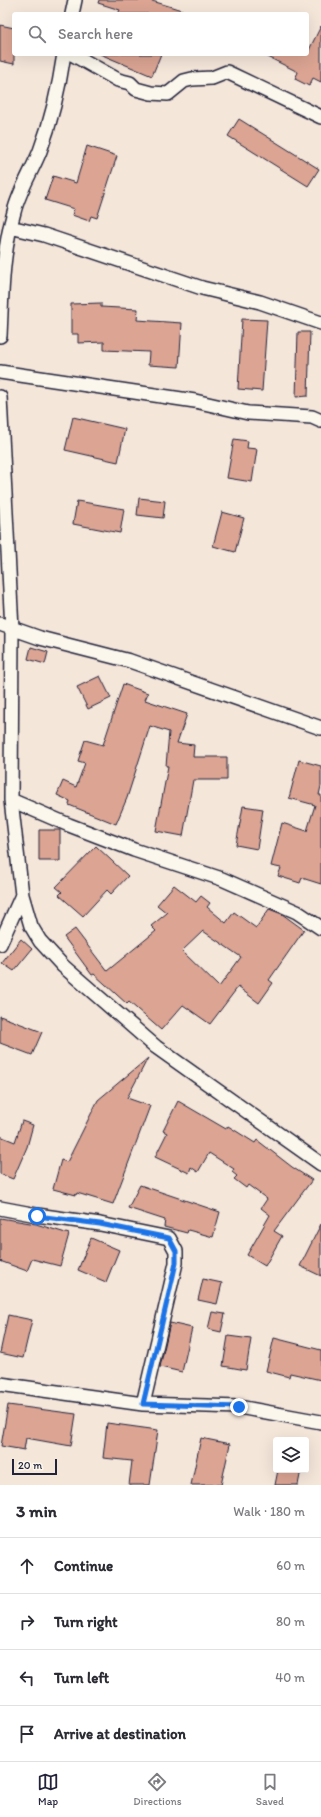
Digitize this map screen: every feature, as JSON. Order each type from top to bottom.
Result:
[{"type":"street","points":[[72,12],[75,0]]},
{"type":"street","points":[[0,336],[2,274],[10,227],[14,210],[40,151],[54,110],[64,56]]},
{"type":"street","points":[[76,56],[118,80],[130,83],[136,89],[150,93],[168,94],[184,81],[212,78],[227,72],[321,117]]},
{"type":"street","points":[[10,227],[44,235],[202,288],[260,302],[321,323]]},
{"type":"street","points":[[0,372],[195,400],[248,413],[312,417],[321,421]]},
{"type":"street","points":[[0,397],[6,626],[6,771],[11,800],[22,895],[31,926],[40,941],[63,966],[91,992],[156,1047],[321,1164]]},
{"type":"street","points":[[6,626],[40,638],[130,661],[321,728]]},
{"type":"street","points":[[11,800],[69,825],[134,850],[222,879],[296,912],[321,928]]},
{"type":"street","points":[[0,944],[22,895]]},
{"type":"street","points":[[0,1208],[37,1216],[100,1224],[169,1238],[176,1251],[176,1263],[143,1404]]},
{"type":"street","points":[[0,1384],[143,1404],[239,1407],[321,1422]]},
{"type":"building","points":[[99,0],[149,0],[185,11],[119,12],[120,10],[98,3]]},
{"type":"building","points":[[0,25],[12,28],[12,56],[14,56],[14,64],[0,61]]},
{"type":"building","points":[[321,26],[321,82],[313,78],[309,86],[295,79],[298,72],[266,56],[309,56],[309,50]]},
{"type":"building","points":[[105,56],[160,56],[152,76]]},
{"type":"building","points":[[239,119],[319,169],[308,186],[228,136]]},
{"type":"building","points":[[87,146],[117,156],[97,218],[91,216],[89,221],[72,215],[74,209],[45,200],[53,176],[76,183]]},
{"type":"building","points":[[101,303],[101,307],[138,309],[137,320],[182,323],[179,367],[148,365],[149,352],[104,350],[104,342],[78,343],[78,334],[71,334],[71,304]]},
{"type":"building","points":[[242,319],[267,320],[262,391],[238,389]]},
{"type":"building","points":[[298,332],[310,332],[308,396],[296,397]]},
{"type":"building","points":[[73,417],[125,429],[118,462],[65,450]]},
{"type":"building","points":[[234,439],[248,441],[247,448],[257,449],[252,482],[227,478]]},
{"type":"building","points":[[139,498],[165,501],[163,518],[137,515]]},
{"type":"building","points":[[77,501],[124,509],[120,533],[73,524]]},
{"type":"building","points":[[222,512],[244,518],[235,552],[213,546]]},
{"type":"building","points":[[31,647],[48,652],[45,664],[28,659]]},
{"type":"building","points":[[100,676],[111,698],[88,709],[77,687]]},
{"type":"building","points":[[123,684],[148,693],[145,700],[187,714],[177,743],[194,745],[193,757],[227,757],[227,780],[193,780],[183,836],[156,831],[168,766],[166,766],[169,732],[150,726],[127,798],[116,824],[69,805],[70,801],[57,795],[63,781],[76,787],[85,763],[78,761],[85,740],[103,745]]},
{"type":"building","points":[[299,760],[321,766],[321,786],[319,795],[321,795],[321,884],[302,878],[300,883],[278,876],[281,868],[271,866],[282,823],[307,831],[315,805],[289,798]]},
{"type":"building","points":[[243,806],[263,809],[257,849],[236,845]]},
{"type":"building","points":[[39,830],[60,830],[60,861],[39,861]]},
{"type":"building","points":[[96,846],[128,876],[111,894],[107,890],[83,916],[59,895],[62,892],[56,887]]},
{"type":"building","points":[[174,885],[196,902],[201,896],[210,903],[207,907],[226,923],[234,912],[256,928],[269,909],[282,914],[304,930],[269,980],[273,983],[259,1003],[238,987],[210,1024],[183,1005],[161,1030],[129,1002],[127,1004],[94,974],[92,975],[64,937],[75,929],[107,971],[156,931],[151,926],[167,913],[157,905]],"holes":[[[203,931],[241,957],[219,987],[182,951]]]},
{"type":"building","points":[[21,939],[32,949],[14,971],[2,963]]},
{"type":"building","points":[[0,1016],[42,1032],[32,1055],[0,1043]]},
{"type":"building","points":[[148,1058],[127,1098],[150,1106],[113,1204],[77,1193],[76,1195],[53,1189],[61,1160],[67,1162],[98,1100]]},
{"type":"building","points":[[178,1101],[226,1129],[228,1126],[255,1143],[257,1140],[292,1167],[312,1180],[274,1231],[282,1236],[265,1266],[247,1255],[270,1215],[261,1208],[267,1199],[248,1185],[246,1188],[234,1179],[237,1176],[232,1172],[234,1169],[209,1153],[198,1172],[191,1167],[189,1173],[155,1157],[167,1133],[163,1131]]},
{"type":"building","points":[[22,1121],[33,1125],[27,1147],[13,1179],[0,1174],[0,1136],[15,1142]]},
{"type":"building","points":[[140,1185],[220,1212],[213,1237],[188,1230],[187,1233],[164,1227],[165,1220],[128,1208]]},
{"type":"building","points":[[0,1218],[36,1224],[69,1234],[60,1266],[32,1259],[27,1271],[0,1261]]},
{"type":"building","points":[[321,1224],[321,1276],[300,1266]]},
{"type":"building","points":[[91,1238],[119,1250],[106,1282],[78,1270]]},
{"type":"building","points":[[203,1279],[222,1283],[217,1304],[198,1300]]},
{"type":"building","points":[[212,1312],[225,1314],[221,1332],[208,1329]]},
{"type":"building","points":[[8,1315],[32,1320],[23,1358],[0,1353]]},
{"type":"building","points":[[170,1323],[192,1328],[182,1372],[160,1367]]},
{"type":"building","points":[[228,1336],[251,1339],[246,1370],[223,1366]]},
{"type":"building","points":[[274,1338],[321,1350],[321,1380],[290,1373],[289,1377],[266,1371]]},
{"type":"building","points":[[8,1405],[76,1414],[71,1446],[26,1438],[24,1450],[1,1446]]},
{"type":"building","points":[[107,1423],[158,1430],[150,1485],[129,1485],[132,1461],[103,1458]]},
{"type":"building","points":[[201,1438],[230,1444],[221,1485],[191,1485]]},
{"type":"building","points":[[277,1473],[300,1473],[298,1485],[275,1485]]},
{"type":"route","points":[[37,1216],[100,1224],[169,1238],[176,1251],[176,1263],[143,1404],[239,1407]]}]
